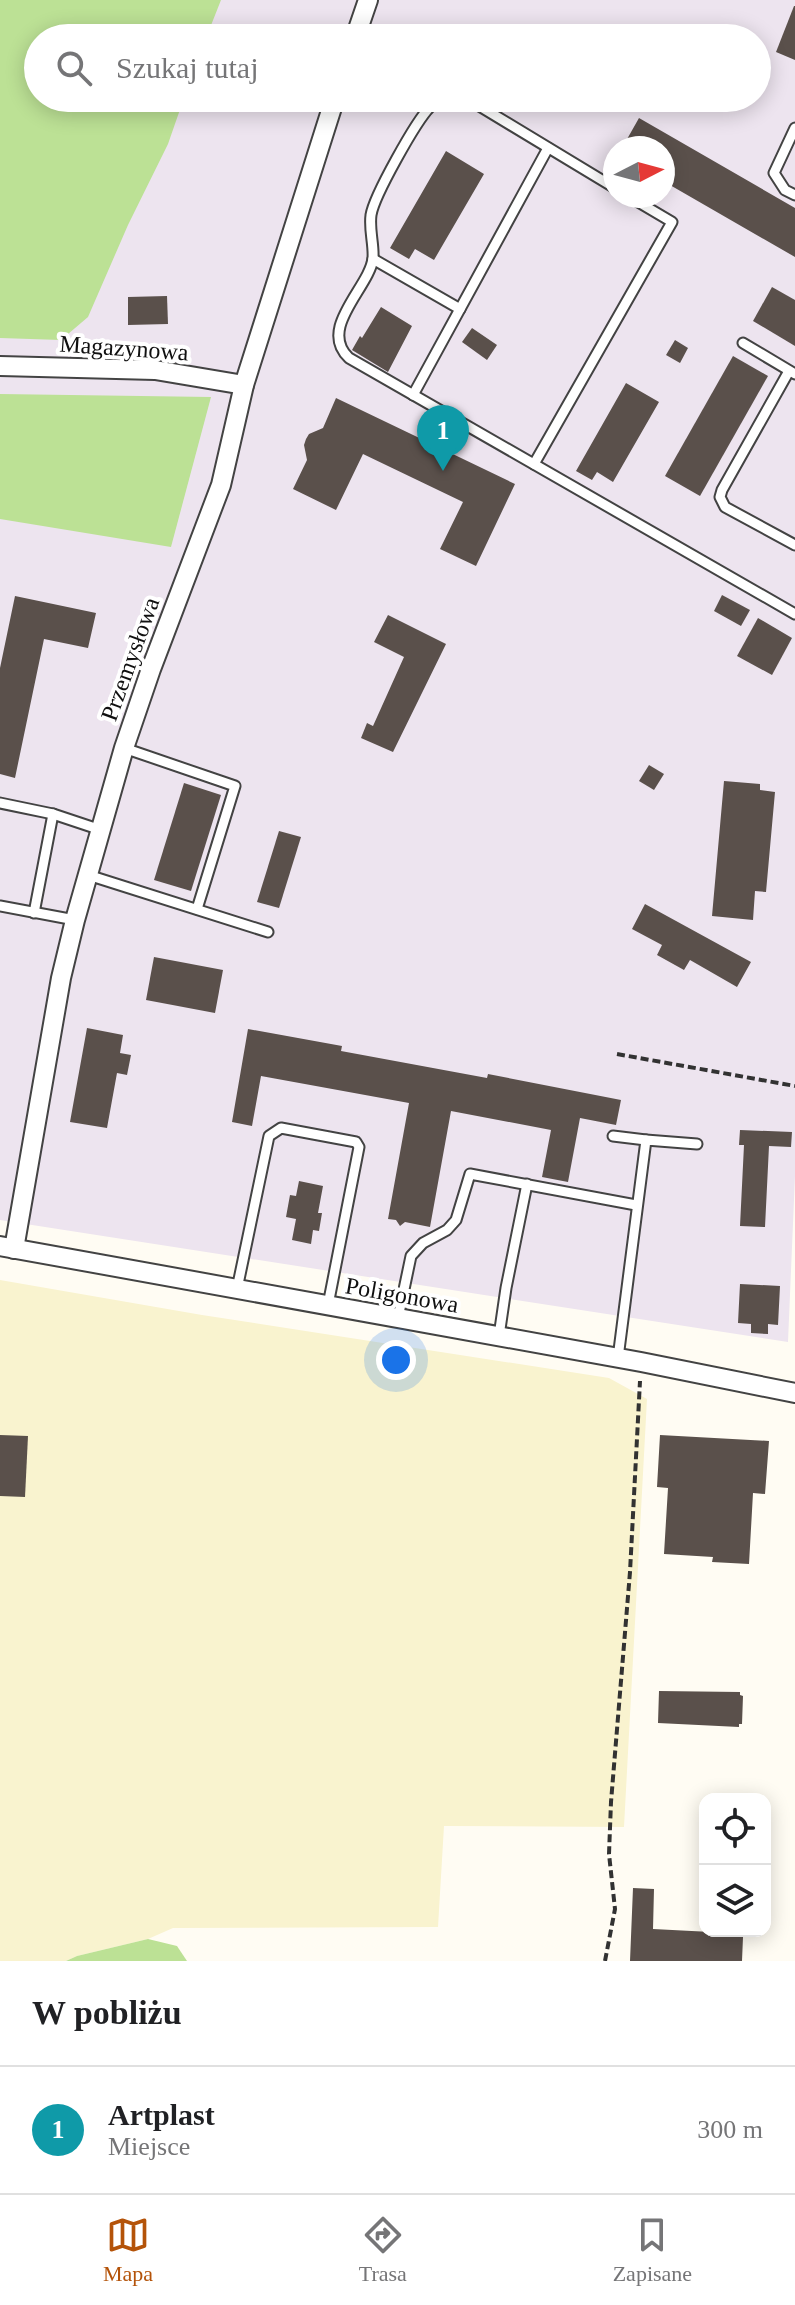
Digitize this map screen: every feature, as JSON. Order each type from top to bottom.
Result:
[{"type":"street","points":[[360,24],[368,0]]},
{"type":"street","name":"Przemysłowa","points":[[7,1247],[61,978],[124,748],[221,485],[244,385],[331,112]]},
{"type":"street","name":"Magazynowa","points":[[0,366],[155,370],[244,385]]},
{"type":"street","name":"Poligonowa","points":[[7,1247],[641,1362],[795,1393]]},
{"type":"lane","points":[[426,112],[374,202],[370,233],[373,259],[342,319],[338,340],[342,351],[349,358],[795,614]]},
{"type":"lane","points":[[489,112],[603,181]]},
{"type":"lane","points":[[795,128],[774,173],[785,190],[795,195]]},
{"type":"lane","points":[[413,395],[548,148]]},
{"type":"lane","points":[[534,464],[672,222],[648,208]]},
{"type":"lane","points":[[373,259],[460,309]]},
{"type":"lane","points":[[743,343],[792,372],[720,497],[725,507],[795,545]]},
{"type":"lane","points":[[124,748],[235,786],[197,909]]},
{"type":"lane","points":[[0,803],[53,814],[101,830]]},
{"type":"lane","points":[[34,913],[53,814]]},
{"type":"lane","points":[[88,875],[268,932]]},
{"type":"lane","points":[[0,906],[75,920]]},
{"type":"lane","points":[[237,1289],[269,1136],[281,1128],[356,1142],[359,1147],[328,1305]]},
{"type":"lane","points":[[613,1136],[697,1144]]},
{"type":"lane","points":[[618,1358],[646,1140]]},
{"type":"lane","points":[[398,1318],[411,1256],[423,1243],[447,1230],[456,1220],[470,1174],[636,1205]]},
{"type":"lane","points":[[499,1336],[527,1184]]},
{"type":"path","points":[[617,1054],[795,1086]]},
{"type":"path","points":[[605,1961],[615,1909],[609,1854],[611,1802],[630,1572],[641,1362]]},
{"type":"shaded area","points":[[0,0],[795,0],[795,1176],[788,1342],[0,1220]]},
{"type":"shaded area","points":[[0,1280],[202,1315],[609,1378],[647,1399],[624,1827],[444,1826],[438,1927],[173,1928],[148,1939],[66,1961],[0,1961]]},
{"type":"green space","points":[[0,0],[221,0],[212,24],[24,24],[24,112],[179,112],[168,144],[88,317],[61,340],[0,338]]},
{"type":"green space","points":[[0,394],[211,397],[171,547],[0,519]]},
{"type":"green space","points":[[148,1939],[177,1946],[187,1961],[66,1961],[77,1956]]},
{"type":"building","points":[[795,6],[795,60],[776,52]]},
{"type":"building","points":[[639,118],[670,136],[629,136]]},
{"type":"building","points":[[675,139],[795,208],[795,257],[675,188]]},
{"type":"building","points":[[446,151],[484,174],[434,260],[415,249],[409,259],[390,248]]},
{"type":"building","points":[[772,287],[795,300],[795,346],[753,321]]},
{"type":"building","points":[[167,296],[168,324],[128,325],[128,297]]},
{"type":"building","points":[[381,307],[412,326],[388,372],[352,350]]},
{"type":"building","points":[[472,328],[497,345],[487,360],[462,342]]},
{"type":"building","points":[[675,340],[688,348],[680,363],[666,355]]},
{"type":"building","points":[[733,356],[768,376],[700,496],[665,476]]},
{"type":"building","points":[[626,383],[659,402],[613,482],[597,472],[592,480],[576,471]]},
{"type":"building","points":[[336,398],[515,484],[476,566],[440,549],[463,502],[363,454],[336,510],[293,489],[307,460],[306,439],[309,434],[323,428]]},
{"type":"building","points":[[722,595],[750,610],[741,626],[714,611]]},
{"type":"building","points":[[15,596],[96,613],[88,648],[44,639],[15,778],[0,774],[0,668]]},
{"type":"building","points":[[388,615],[446,644],[393,752],[361,738],[367,723],[373,726],[404,657],[374,642]]},
{"type":"building","points":[[758,618],[792,638],[772,675],[737,656]]},
{"type":"building","points":[[649,765],[664,774],[654,790],[639,781]]},
{"type":"building","points":[[724,781],[760,784],[760,790],[775,792],[766,892],[755,891],[753,920],[712,916]]},
{"type":"building","points":[[184,783],[221,795],[191,891],[154,880]]},
{"type":"building","points":[[279,831],[301,837],[279,908],[257,902]]},
{"type":"building","points":[[645,904],[751,962],[737,987],[690,960],[684,970],[657,955],[662,945],[632,929]]},
{"type":"building","points":[[154,957],[223,970],[215,1013],[146,1000]]},
{"type":"building","points":[[87,1028],[123,1035],[120,1053],[131,1055],[127,1075],[117,1073],[107,1128],[70,1122]]},
{"type":"building","points":[[248,1029],[342,1046],[341,1051],[487,1078],[488,1074],[621,1100],[616,1125],[580,1118],[568,1182],[542,1177],[551,1130],[451,1111],[430,1227],[405,1222],[400,1226],[396,1220],[388,1219],[409,1103],[261,1076],[252,1126],[232,1122]]},
{"type":"building","points":[[740,1130],[792,1132],[791,1147],[769,1146],[765,1227],[740,1226],[744,1145],[739,1145]]},
{"type":"building","points":[[299,1181],[323,1186],[318,1213],[322,1213],[319,1231],[313,1230],[311,1244],[292,1240],[296,1219],[286,1217],[290,1195],[296,1196]]},
{"type":"building","points":[[740,1284],[780,1286],[778,1325],[768,1324],[768,1334],[751,1333],[751,1324],[738,1323]]},
{"type":"building","points":[[0,1435],[28,1436],[25,1497],[0,1496]]},
{"type":"building","points":[[660,1435],[769,1441],[765,1494],[753,1493],[749,1564],[712,1562],[713,1557],[664,1554],[668,1488],[657,1487]]},
{"type":"building","points":[[659,1691],[740,1692],[743,1696],[742,1724],[739,1727],[658,1723]]},
{"type":"building","points":[[633,1888],[654,1889],[653,1929],[699,1931],[699,1937],[743,1937],[742,1961],[630,1961]]},
{"type":"place","name":"Artplast","points":[[443,471]]}]
